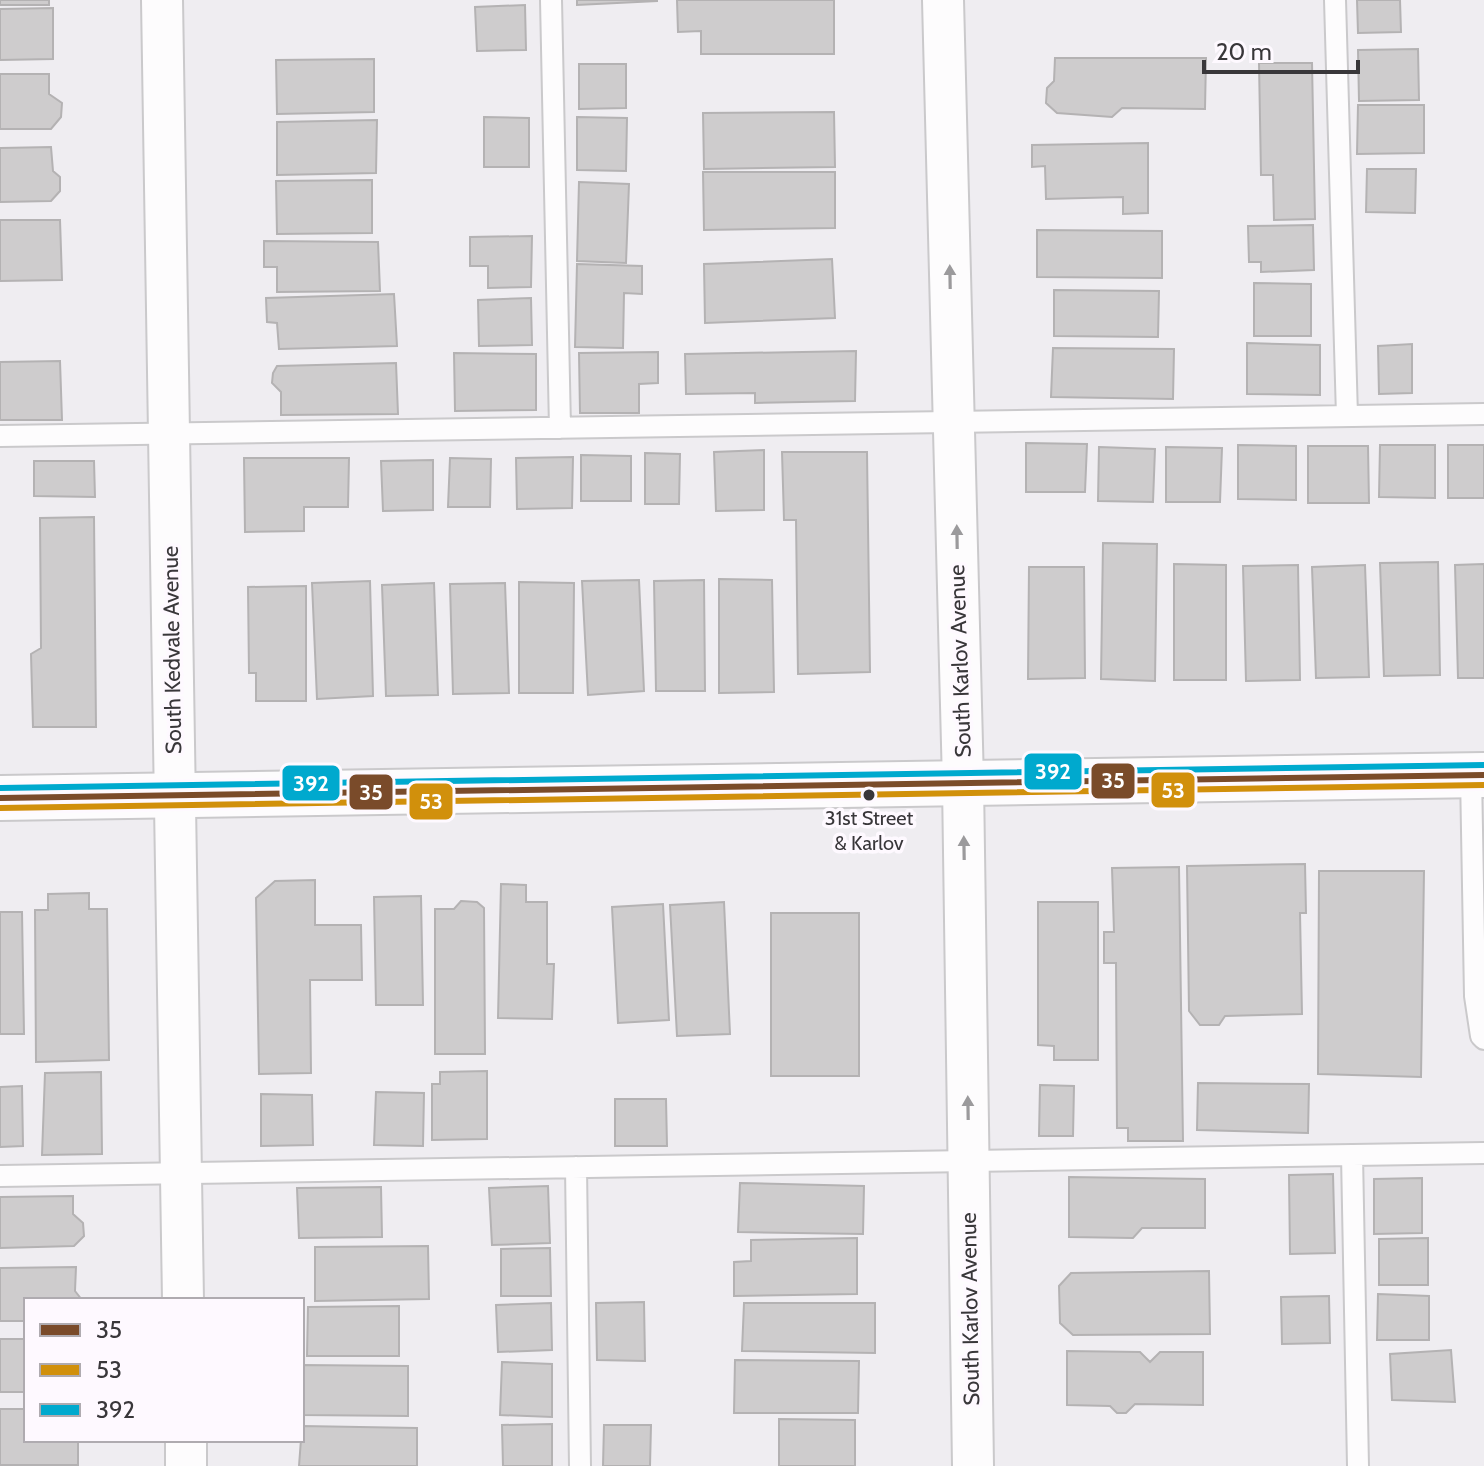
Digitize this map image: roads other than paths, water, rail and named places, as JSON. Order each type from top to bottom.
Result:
[{"type":"main road","points":[[0,798],[1477,775]]},
{"type":"street","name":"South Kedvale Avenue","points":[[162,0],[183,1298]]},
{"type":"street","name":"South Karlov Avenue","points":[[943,0],[963,783],[973,1466]]},
{"type":"street","points":[[186,1442],[186,1466]]},
{"type":"lane","points":[[551,0],[560,428]]},
{"type":"lane","points":[[1335,0],[1347,416]]},
{"type":"lane","points":[[0,436],[1484,414]]},
{"type":"lane","points":[[1477,775],[1479,925],[1475,996],[1484,1039]]},
{"type":"lane","points":[[0,1176],[1484,1153]]},
{"type":"lane","points":[[1352,1155],[1358,1466]]},
{"type":"lane","points":[[576,1167],[580,1466]]},
{"type":"place","name":"31st Street & Karlov","points":[[869,795]]}]
